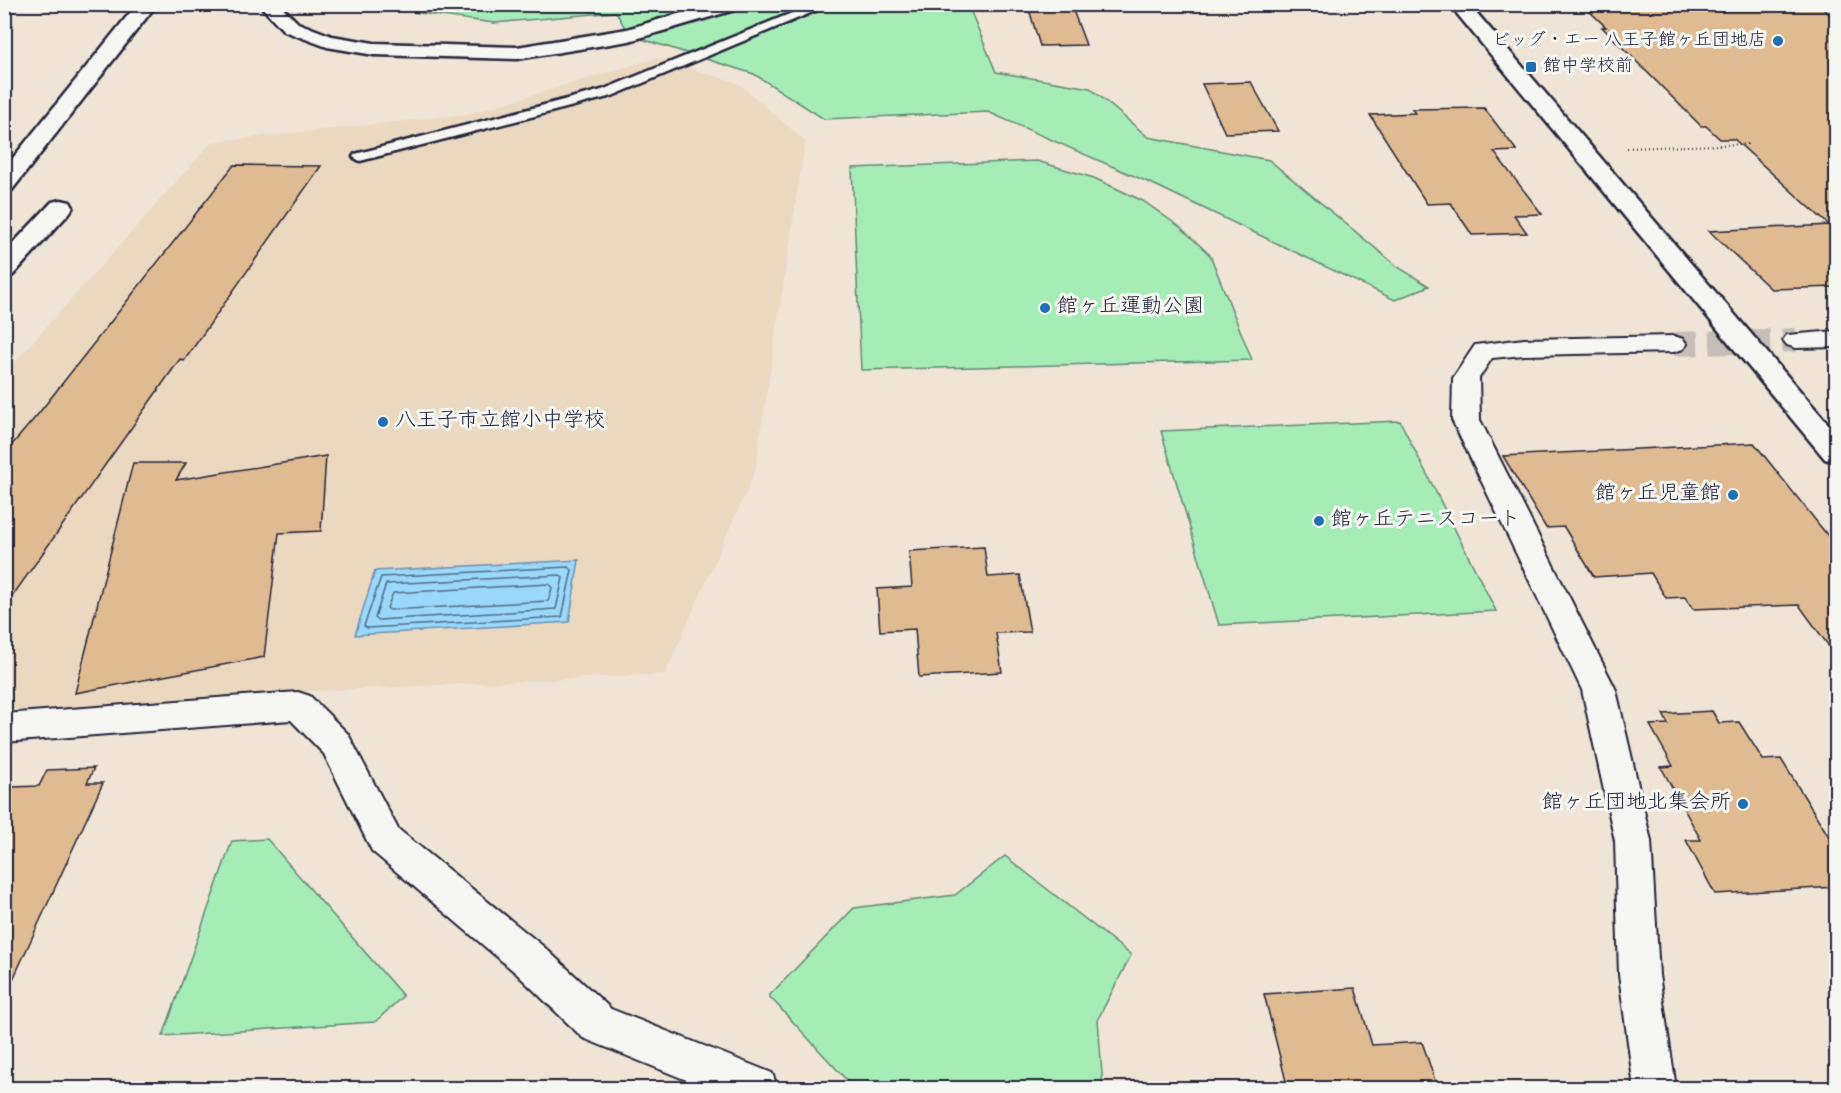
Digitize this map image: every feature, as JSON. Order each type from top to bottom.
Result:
[{"type":"street","points":[[4,185],[148,4]]},
{"type":"street","points":[[267,4],[291,27],[327,41],[374,49],[517,53],[629,34],[734,4]]},
{"type":"street","points":[[1458,4],[1836,452]]},
{"type":"street","points":[[4,269],[61,207]]},
{"type":"street","points":[[1796,340],[1836,339]]},
{"type":"street","points":[[1655,1089],[1639,975],[1633,841],[1599,690],[1466,420],[1467,378],[1484,351],[1524,347],[1674,344]]},
{"type":"street","points":[[4,728],[298,706],[336,744],[385,840],[530,960],[597,1023],[757,1089]]},
{"type":"lane","points":[[360,157],[607,93],[826,4]]},
{"type":"path","points":[[1581,150],[1750,144]]},
{"type":"shaded area","name":"八王子市立館小中学校","points":[[656,58],[738,83],[805,141],[755,471],[665,674],[315,691],[5,711],[5,373],[212,142],[468,114]]},
{"type":"green space","points":[[409,5],[968,5],[996,72],[1090,88],[1148,137],[1269,160],[1398,267],[1429,286],[1395,300],[1157,186],[988,112],[824,119],[754,74],[629,35],[616,12],[494,23],[412,12]]},
{"type":"green space","name":"館ヶ丘運動公園","points":[[1037,161],[1094,178],[1143,201],[1180,227],[1210,255],[1252,360],[861,370],[852,168]]},
{"type":"green space","name":"館ヶ丘テニスコート","points":[[1400,421],[1496,611],[1219,625],[1161,431]]},
{"type":"green space","points":[[267,839],[403,996],[375,1022],[163,1036],[232,841]]},
{"type":"green space","points":[[1005,856],[1131,955],[1098,1019],[1103,1088],[854,1088],[769,996],[854,908],[955,895]]},
{"type":"water","points":[[579,560],[569,622],[355,635],[375,571]]},
{"type":"building","points":[[1722,4],[1818,4],[1836,20],[1836,287],[1771,289],[1709,231],[1829,225],[1734,139],[1720,139],[1706,126],[1701,126],[1602,27],[1606,27],[1587,9]]},
{"type":"building","points":[[1071,5],[1086,45],[1040,46],[1028,6]]},
{"type":"building","points":[[1251,82],[1278,131],[1225,133],[1202,84]]},
{"type":"building","points":[[1484,108],[1517,151],[1494,152],[1542,214],[1514,215],[1527,233],[1472,235],[1451,203],[1427,204],[1370,115],[1415,113],[1412,109]]},
{"type":"building","points":[[234,165],[321,166],[184,361],[180,359],[4,608],[4,454],[39,413]]},
{"type":"building","points":[[1754,443],[1836,546],[1836,656],[1799,605],[1693,609],[1685,597],[1666,598],[1651,573],[1594,577],[1564,527],[1546,528],[1503,456]]},
{"type":"building","points":[[326,456],[321,531],[279,533],[264,657],[75,693],[133,463],[186,463],[176,480]]},
{"type":"building","points":[[984,547],[988,577],[1020,575],[1030,632],[996,633],[1002,672],[919,677],[915,629],[880,631],[877,589],[912,587],[909,551]]},
{"type":"building","points":[[1712,711],[1719,723],[1739,722],[1763,760],[1781,759],[1836,848],[1836,887],[1715,894],[1686,840],[1701,840],[1661,767],[1673,766],[1650,725],[1668,724],[1663,714]]},
{"type":"building","points":[[94,768],[87,783],[103,783],[4,999],[4,804],[13,787],[39,786],[47,770]]},
{"type":"building","points":[[1355,988],[1372,1045],[1422,1042],[1438,1089],[1288,1089],[1264,994]]},
{"type":"tunnel","points":[[1674,344],[1796,340]]},
{"type":"place","name":"ビッグ・エー 八王子館ヶ丘団地店","points":[[1778,41]]},
{"type":"place","name":"館中学校前","points":[[1531,67]]},
{"type":"place","name":"館ヶ丘運動公園","points":[[1045,308]]},
{"type":"place","name":"八王子市立館小中学校","points":[[383,422]]},
{"type":"place","name":"館ヶ丘児童館","points":[[1733,495]]},
{"type":"place","name":"館ヶ丘テニスコート","points":[[1319,521]]},
{"type":"place","name":"館ヶ丘団地北集会所","points":[[1743,804]]}]
